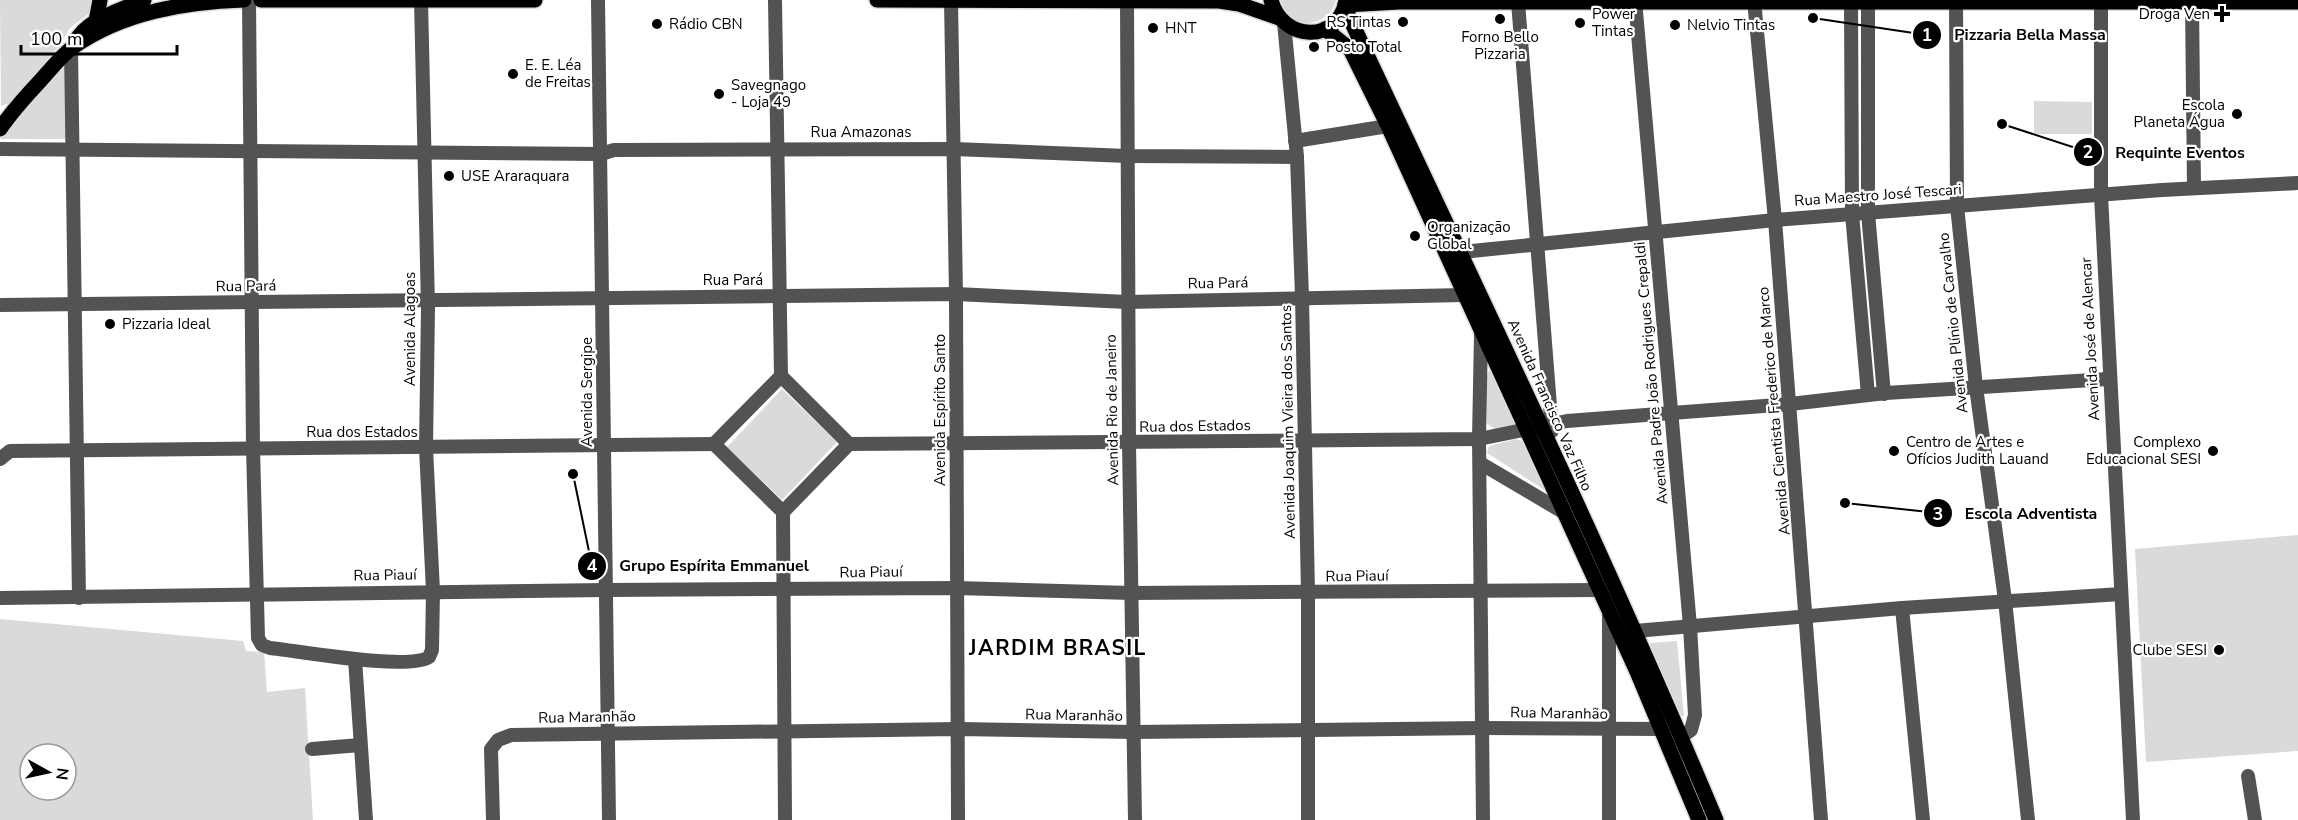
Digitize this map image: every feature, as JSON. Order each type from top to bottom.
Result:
[{"type":"main road","points":[[96,21],[100,0]]},
{"type":"main road","points":[[71,49],[78,34],[96,21],[144,0]]},
{"type":"main road","points":[[0,129],[6,112],[71,49],[84,40],[144,14],[177,5],[244,0]]},
{"type":"main road","points":[[261,0],[534,0]]},
{"type":"main road","points":[[877,0],[1219,1],[1239,4],[1304,33],[1325,29],[1333,24],[1345,4],[1399,2],[2298,2]]},
{"type":"main road","points":[[1271,0],[1281,21]]},
{"type":"main road","name":"Avenida Francisco Vaz Filho","points":[[1345,4],[1462,252],[1539,426],[1635,631],[1716,820]]},
{"type":"main road","name":"Avenida Francisco Vaz Filho","points":[[1325,29],[1350,48],[1388,126],[1481,334],[1539,426],[1563,512],[1699,820]]},
{"type":"street","points":[[249,0],[253,448],[258,638],[262,645],[355,659],[366,820]]},
{"type":"street","name":"Avenida Sergipe","points":[[598,0],[609,820]]},
{"type":"street","points":[[775,0],[781,376],[849,444],[783,512],[785,820]]},
{"type":"street","name":"Avenida Espírito Santo","points":[[951,0],[956,294],[958,820]]},
{"type":"street","name":"Avenida Rio de Janeiro","points":[[1127,0],[1127,302],[1135,820]]},
{"type":"street","name":"Avenida Alagoas","points":[[355,659],[415,662],[429,657],[433,591],[426,448],[428,300],[421,1]]},
{"type":"street","points":[[1868,1],[1868,213],[1884,394]]},
{"type":"street","name":"Avenida Plínio de Carvalho","points":[[1957,1],[1957,206],[1976,387],[2005,600],[2028,820]]},
{"type":"street","name":"Avenida José de Alencar","points":[[2101,1],[2101,195],[2108,379],[2133,820]]},
{"type":"street","points":[[1518,2],[1551,407],[1539,426]]},
{"type":"street","name":"Avenida Padre João Rodrigues Crepaldi","points":[[1635,2],[1690,626],[1695,715],[1691,730],[1681,737]]},
{"type":"street","name":"Avenida Cientista Frederico de Marco","points":[[1755,2],[1790,404],[1821,820]]},
{"type":"street","points":[[1851,2],[1852,214],[1868,395]]},
{"type":"street","points":[[2192,2],[2194,189]]},
{"type":"street","name":"Avenida Joaquim Vieira dos Santos","points":[[1281,21],[1297,157],[1302,297],[1308,593],[1308,820]]},
{"type":"street","points":[[71,49],[79,598]]},
{"type":"street","points":[[1295,141],[1388,126]]},
{"type":"street","name":"Rua Amazonas","points":[[0,149],[250,149],[426,154],[601,154],[614,150],[954,149],[1127,156],[1297,157]]},
{"type":"street","name":"Rua Maestro José Tescari","points":[[1462,252],[1655,230],[1775,220],[2101,195],[2298,183]]},
{"type":"street","name":"Rua Pará","points":[[0,305],[956,294],[1127,302],[1302,297],[1465,296]]},
{"type":"street","points":[[1481,334],[1479,439],[1483,820]]},
{"type":"street","points":[[781,376],[714,444],[783,512]]},
{"type":"street","name":"Rua dos Estados","points":[[849,444],[1479,439],[1567,421],[1670,411],[2108,379]]},
{"type":"street","points":[[1551,407],[1567,421]]},
{"type":"street","name":"Rua dos Estados","points":[[3,451],[714,444]]},
{"type":"street","points":[[1480,463],[1563,512]]},
{"type":"street","name":"Rua Piauí","points":[[0,598],[433,591],[957,588],[1131,593],[1598,590]]},
{"type":"street","points":[[1635,631],[2005,600],[2121,594]]},
{"type":"street","points":[[1902,608],[1923,820]]},
{"type":"street","points":[[1609,820],[1610,615]]},
{"type":"street","name":"Rua Maranhão","points":[[493,820],[491,749],[498,740],[511,735],[958,729],[1133,732],[1483,728],[1660,729]]},
{"type":"street","points":[[312,749],[360,745]]},
{"type":"street","points":[[2248,776],[2255,820]]},
{"type":"shaded area","points":[[0,0],[94,0],[91,12],[70,28],[59,46],[10,103],[1,106]]},
{"type":"shaded area","points":[[1281,0],[1336,0],[1332,10],[1325,17],[1308,23],[1291,18]]},
{"type":"shaded area","points":[[62,65],[66,67],[69,139],[1,139],[2,134]]},
{"type":"shaded area","points":[[2034,101],[2092,102],[2092,134],[2034,134]]},
{"type":"shaded area","points":[[1491,368],[1517,423],[1515,426],[1495,429],[1487,424],[1486,376]]},
{"type":"shaded area","points":[[782,389],[837,442],[782,500],[727,447]]},
{"type":"shaded area","points":[[1516,439],[1524,442],[1546,491],[1487,453],[1489,446]]},
{"type":"shaded area","name":"Clube SESI","points":[[2298,535],[2298,751],[2146,762],[2135,549]]},
{"type":"shaded area","points":[[0,619],[243,641],[246,651],[264,652],[267,692],[305,688],[313,820],[0,820]]},
{"type":"shaded area","points":[[1677,641],[1684,716],[1681,716],[1649,643]]},
{"type":"place","name":"Droga Ven","points":[[2222,14]]},
{"type":"place","name":"Pizzaria Bella Massa","points":[[1813,18]]},
{"type":"place","name":"Forno Bello Pizzaria","points":[[1500,19]]},
{"type":"place","name":"RS Tintas","points":[[1403,22]]},
{"type":"place","name":"Power Tintas","points":[[1580,23]]},
{"type":"place","name":"Rádio CBN","points":[[657,24]]},
{"type":"place","name":"Nelvio Tintas","points":[[1675,25]]},
{"type":"place","name":"HNT","points":[[1153,28]]},
{"type":"place","name":"Posto Total","points":[[1314,47]]},
{"type":"place","name":"E. E. Léa de Freitas","points":[[513,74]]},
{"type":"place","name":"Savegnago - Loja 49","points":[[719,94]]},
{"type":"place","name":"Escola Planeta Água","points":[[2237,114]]},
{"type":"place","name":"Requinte Eventos","points":[[2002,124]]},
{"type":"place","name":"USE Araraquara","points":[[449,176]]},
{"type":"place","name":"Organização Global","points":[[1415,236]]},
{"type":"place","name":"Pizzaria Ideal","points":[[110,324]]},
{"type":"place","name":"Centro de Artes e Ofícios Judith Lauand","points":[[1894,451]]},
{"type":"place","name":"Complexo Educacional SESI","points":[[2213,451]]},
{"type":"place","name":"Grupo Espírita Emmanuel","points":[[573,474]]},
{"type":"place","name":"Escola Adventista","points":[[1845,503]]},
{"type":"place","name":"Clube SESI","points":[[2219,650]]},
{"type":"district","name":"JARDIM BRASIL","points":[[1058,648]]}]
